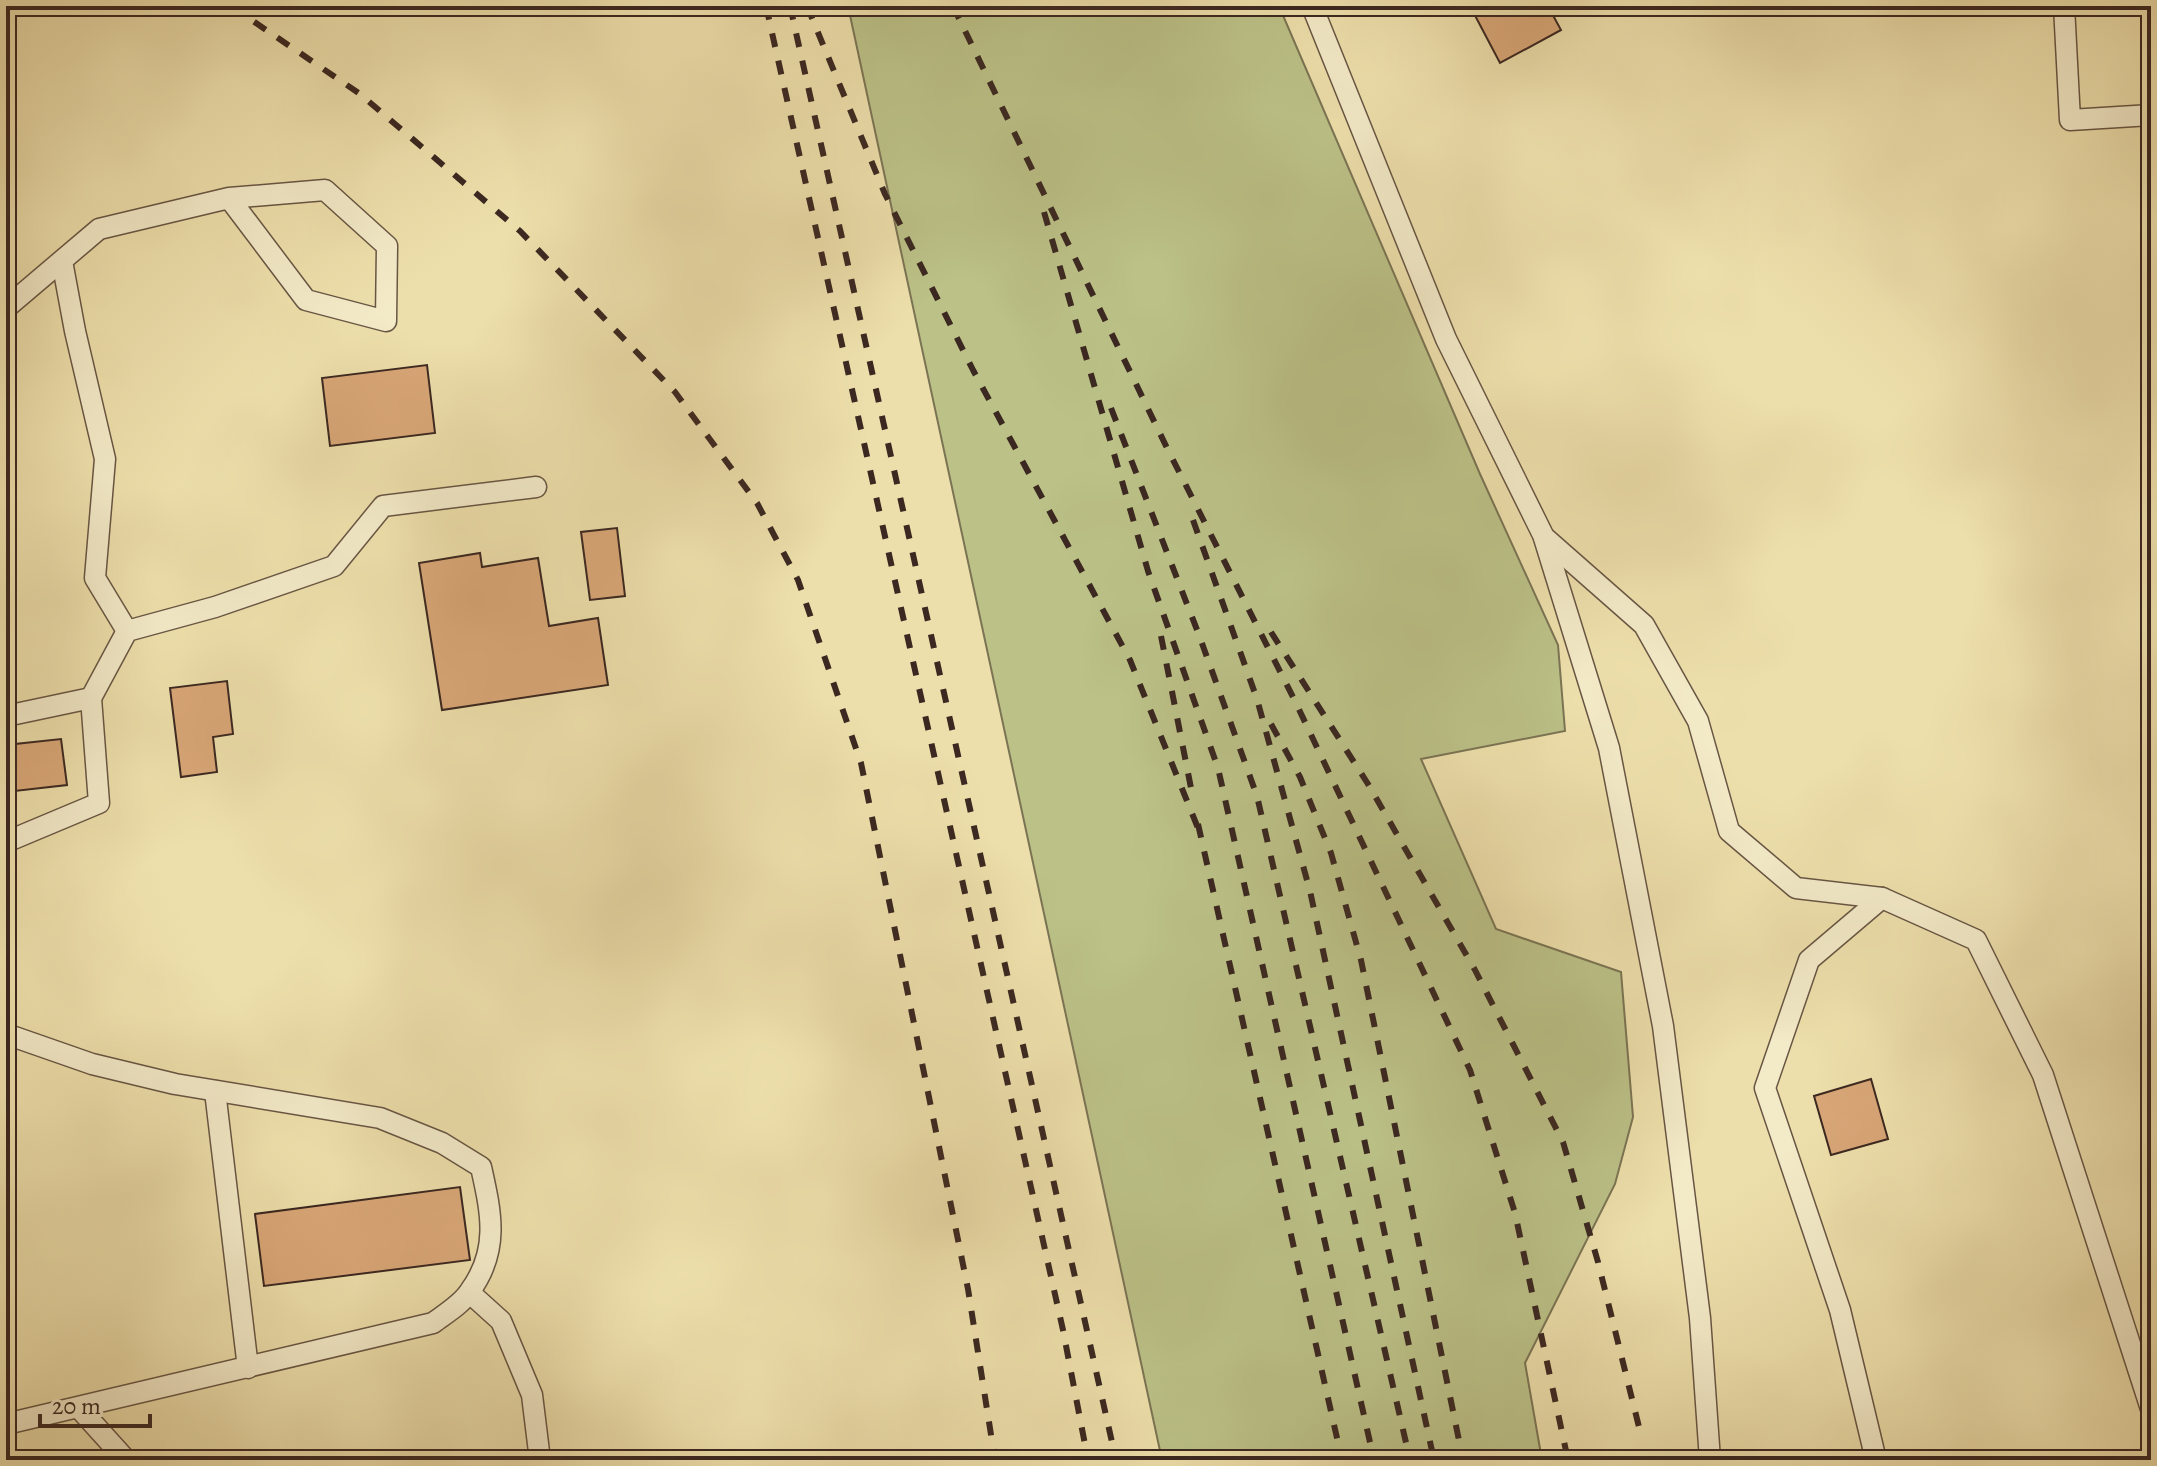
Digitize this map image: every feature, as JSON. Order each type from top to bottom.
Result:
[{"type":"lane","points":[[1312,6],[1446,339],[1544,537],[1609,748],[1663,1026],[1700,1318],[1710,1460]]},
{"type":"lane","points":[[2064,6],[2070,120],[2151,115]]},
{"type":"lane","points":[[6,308],[99,229],[229,198],[325,190],[387,246],[386,321],[306,300],[229,198]]},
{"type":"lane","points":[[62,261],[105,459],[95,578],[127,631]]},
{"type":"lane","points":[[6,842],[99,803],[91,698],[127,631],[215,607],[334,566],[383,506],[536,487]]},
{"type":"lane","points":[[1544,537],[1644,625],[1698,721],[1729,831],[1796,888],[1882,898],[1976,940],[2043,1075],[2151,1409]]},
{"type":"lane","points":[[6,716],[91,698]]},
{"type":"lane","points":[[1876,1460],[1840,1310],[1765,1088],[1809,960],[1882,898]]},
{"type":"lane","points":[[6,1034],[92,1064],[175,1084],[380,1118],[442,1143],[481,1167],[491,1211],[489,1256],[470,1293],[433,1323],[6,1424]]},
{"type":"lane","points":[[215,1091],[248,1368]]},
{"type":"lane","points":[[470,1293],[501,1321],[532,1395],[540,1460]]},
{"type":"lane","points":[[79,1408],[126,1460]]},
{"type":"green space","points":[[848,6],[1279,6],[1480,474],[1558,645],[1565,731],[1421,759],[1496,929],[1621,972],[1633,1117],[1615,1184],[1525,1363],[1542,1460],[1162,1460]]},
{"type":"building","points":[[1470,6],[1548,6],[1561,30],[1500,63]]},
{"type":"building","points":[[427,365],[435,433],[330,446],[322,378]]},
{"type":"building","points":[[617,528],[625,596],[590,600],[581,532]]},
{"type":"building","points":[[480,553],[482,567],[538,558],[549,626],[598,618],[608,685],[442,710],[419,563]]},
{"type":"building","points":[[227,681],[233,734],[213,737],[217,772],[181,777],[170,688]]},
{"type":"building","points":[[61,739],[67,785],[6,792],[6,745]]},
{"type":"building","points":[[1871,1079],[1888,1139],[1831,1155],[1814,1096]]},
{"type":"building","points":[[460,1187],[470,1260],[264,1286],[255,1214]]},
{"type":"railway","points":[[231,6],[360,94],[520,231],[675,392],[757,503],[798,580],[861,763],[968,1289],[995,1460]]},
{"type":"railway","points":[[766,6],[1063,1330],[1088,1460]]},
{"type":"railway","points":[[790,6],[1116,1460]]},
{"type":"railway","points":[[807,6],[885,194],[973,370],[1130,660],[1200,833]]},
{"type":"railway","points":[[953,6],[1167,448],[1295,701],[1470,1070],[1515,1213],[1568,1460]]},
{"type":"railway","points":[[1044,212],[1148,571],[1218,768],[1374,1460]]},
{"type":"railway","points":[[1111,408],[1199,635],[1257,796],[1410,1460]]},
{"type":"railway","points":[[1193,520],[1257,699],[1310,891],[1434,1460]]},
{"type":"railway","points":[[1271,632],[1368,784],[1475,970],[1563,1142],[1598,1262],[1641,1435]]},
{"type":"railway","points":[[1161,636],[1192,793]]},
{"type":"railway","points":[[1271,724],[1300,777],[1331,853],[1361,960],[1463,1460]]},
{"type":"railway","points":[[1198,824],[1342,1460]]}]
